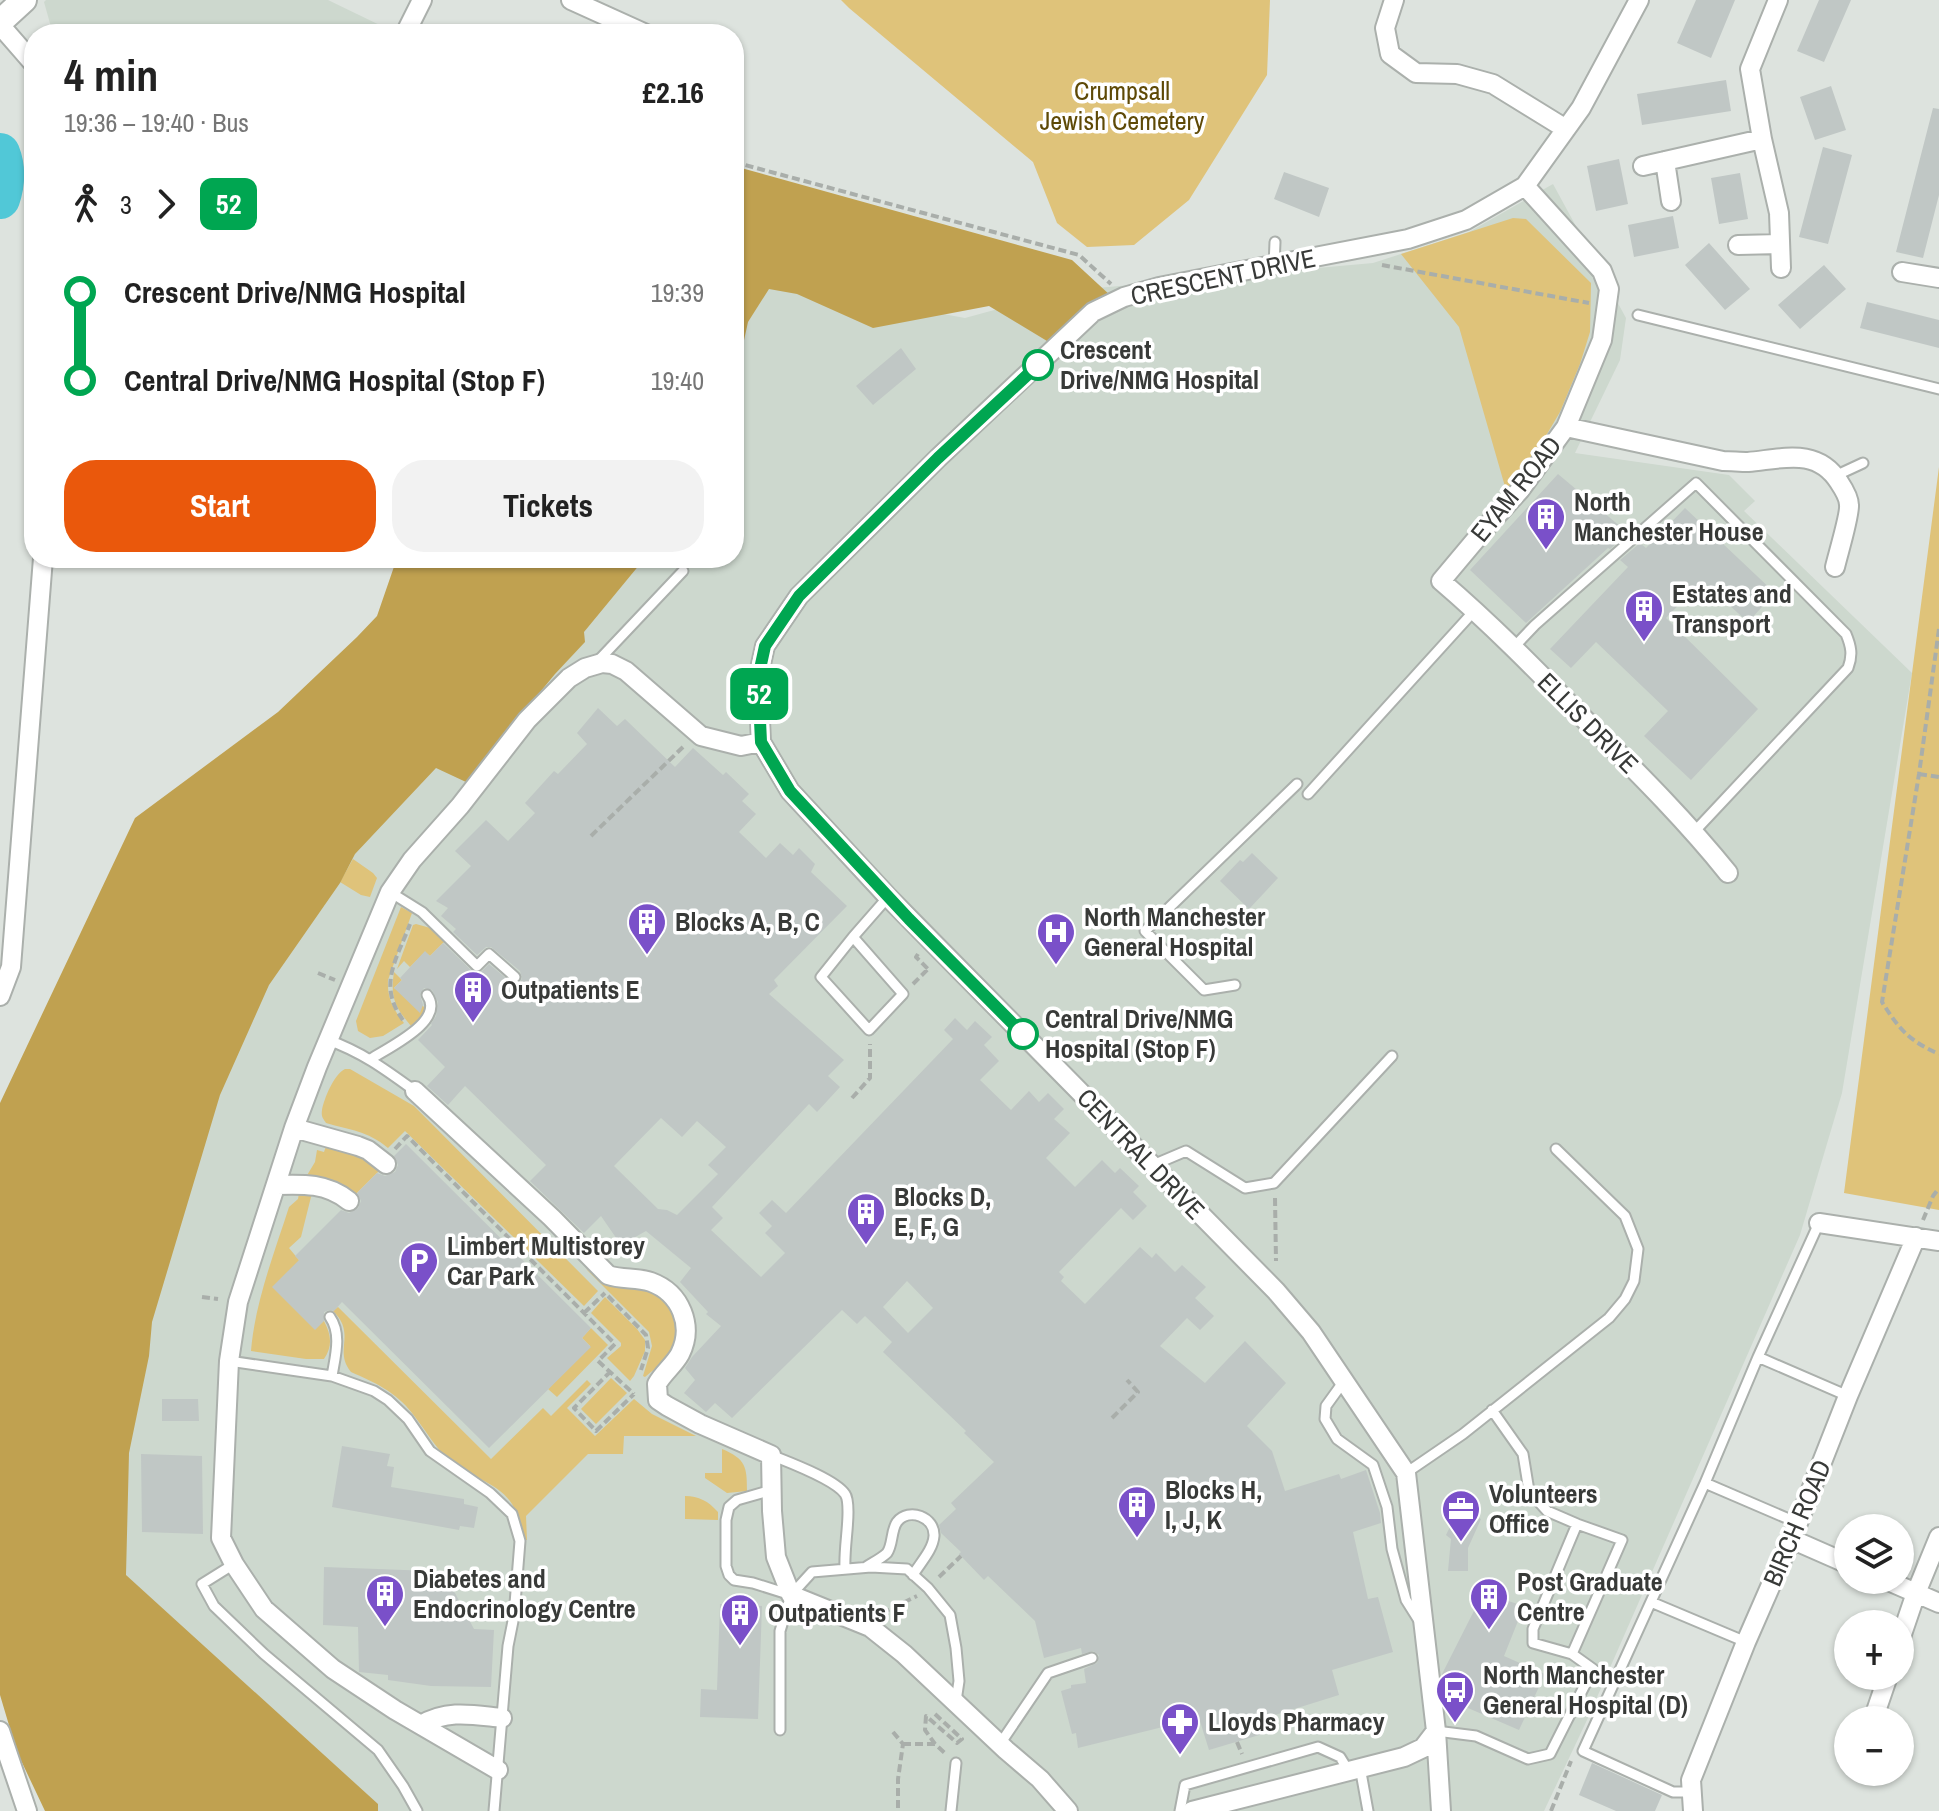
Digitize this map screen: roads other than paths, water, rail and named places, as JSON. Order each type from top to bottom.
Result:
[{"type":"street","points":[[24,0],[0,24],[24,52]]},
{"type":"street","points":[[410,24],[422,0]]},
{"type":"street","points":[[571,0],[624,24]]},
{"type":"street","points":[[1394,0],[1385,28],[1390,54],[1416,73],[1457,74],[1493,84],[1566,129]]},
{"type":"street","points":[[1525,186],[1581,108],[1639,0]]},
{"type":"street","points":[[1778,0],[1750,69],[1779,213],[1781,268]]},
{"type":"street","points":[[1643,166],[1762,139]]},
{"type":"street","points":[[1665,161],[1671,201]]},
{"type":"street","name":"CRESCENT DRIVE","points":[[761,742],[758,678],[765,646],[799,596],[938,458],[1093,312],[1124,297],[1159,287],[1408,239],[1466,220],[1525,186]]},
{"type":"street","name":"EYAM ROAD","points":[[1441,581],[1520,490],[1566,427],[1602,340],[1609,289],[1602,271],[1525,186]]},
{"type":"street","points":[[1738,245],[1780,244]]},
{"type":"street","points":[[1902,272],[1939,278]]},
{"type":"street","points":[[1566,427],[1723,461],[1798,457],[1819,462],[1832,471],[1843,488],[1849,506],[1835,567]]},
{"type":"street","points":[[0,996],[11,967],[42,568]]},
{"type":"street","name":"ELLIS DRIVE","points":[[1441,581],[1514,647],[1694,832],[1728,873]]},
{"type":"street","points":[[498,1770],[333,1669],[264,1609],[234,1564],[221,1538],[229,1361],[238,1302],[294,1128],[390,892],[412,860],[460,806],[527,720],[569,678],[595,664],[612,664],[626,671],[701,736],[741,746],[761,742]]},
{"type":"street","name":"CENTRAL DRIVE","points":[[761,742],[790,791],[888,897],[1276,1291],[1311,1332],[1406,1473],[1436,1731],[1441,1811]]},
{"type":"street","points":[[415,1091],[552,1218],[608,1275],[618,1279],[648,1281],[670,1293],[678,1302],[686,1327],[683,1346],[657,1384],[658,1400],[700,1424],[771,1455],[776,1557],[791,1595],[870,1627],[939,1685],[1040,1779],[1068,1811]]},
{"type":"street","points":[[294,1128],[388,1158]]},
{"type":"street","points":[[276,1185],[313,1185],[335,1191],[349,1201]]},
{"type":"street","points":[[1819,1223],[1939,1241]]},
{"type":"street","name":"BIRCH ROAD","points":[[1693,1811],[1691,1780],[1916,1237]]},
{"type":"street","points":[[1794,1531],[1834,1555]]},
{"type":"street","points":[[1910,1610],[1939,1537]]},
{"type":"street","points":[[1916,1593],[1939,1603]]},
{"type":"street","points":[[421,1725],[435,1717],[460,1713],[502,1718]]},
{"type":"street","points":[[0,1731],[27,1811]]},
{"type":"street","points":[[1192,1811],[1404,1757],[1423,1748],[1436,1731]]},
{"type":"lane","points":[[1274,266],[1275,242]]},
{"type":"lane","points":[[1638,315],[1939,389]]},
{"type":"lane","points":[[1835,476],[1863,463]]},
{"type":"lane","points":[[1514,647],[1696,483],[1846,634],[1852,657],[1848,668],[1694,832]]},
{"type":"lane","points":[[595,664],[683,571]]},
{"type":"lane","points":[[1308,794],[1475,610]]},
{"type":"lane","points":[[1235,985],[1204,990],[1145,931],[1297,784]]},
{"type":"lane","points":[[390,892],[416,907],[477,966],[489,954],[515,977]]},
{"type":"lane","points":[[853,937],[903,994],[869,1030],[821,977],[853,937],[888,897]]},
{"type":"lane","points":[[371,1059],[424,1023],[432,1006],[427,995]]},
{"type":"lane","points":[[328,1040],[371,1059],[415,1091]]},
{"type":"lane","points":[[1153,1165],[1186,1151],[1245,1188],[1274,1183],[1392,1056]]},
{"type":"lane","points":[[1406,1473],[1463,1434],[1609,1318],[1625,1299],[1634,1281],[1638,1249],[1625,1216],[1556,1149]]},
{"type":"lane","points":[[1692,1792],[1673,1792],[1583,1751],[1819,1223]]},
{"type":"lane","points":[[330,1317],[337,1340],[332,1376]]},
{"type":"lane","points":[[1758,1357],[1848,1396]]},
{"type":"lane","points":[[229,1361],[332,1376],[374,1391],[408,1419],[430,1451],[490,1493],[512,1514],[520,1541],[494,1811]]},
{"type":"lane","points":[[1344,1381],[1326,1406],[1325,1419],[1337,1439],[1373,1465],[1387,1507],[1392,1549],[1406,1600],[1424,1628]]},
{"type":"lane","points":[[1492,1410],[1523,1454],[1529,1491],[1547,1511],[1622,1540],[1572,1654]]},
{"type":"lane","points":[[771,1455],[839,1487],[847,1496],[845,1569]]},
{"type":"lane","points":[[1705,1483],[1794,1531]]},
{"type":"lane","points":[[772,1490],[737,1500],[729,1507],[726,1566],[734,1580],[791,1595]]},
{"type":"lane","points":[[866,1567],[888,1552],[897,1522],[914,1515],[930,1522],[934,1533],[931,1546],[913,1575]]},
{"type":"lane","points":[[1436,1731],[1476,1736],[1528,1759],[1550,1754],[1593,1669],[1572,1654],[1533,1643],[1533,1629],[1577,1524]]},
{"type":"lane","points":[[234,1564],[202,1584],[214,1606],[264,1654],[378,1750],[417,1811]]},
{"type":"lane","points":[[780,1730],[780,1631],[791,1595],[812,1572],[866,1567],[907,1569],[950,1615],[959,1681],[956,1701]]},
{"type":"lane","points":[[1651,1602],[1746,1642]]},
{"type":"lane","points":[[1000,1744],[1048,1673],[1092,1658]]},
{"type":"lane","points":[[1180,1811],[1185,1785],[1318,1747],[1340,1757],[1354,1769],[1368,1811]]},
{"type":"lane","points":[[951,1811],[956,1763]]},
{"type":"waterway","points":[[0,153],[4,176],[0,199]]},
{"type":"place","name":"Crescent Drive/NMG Hospital","points":[[1038,365]]},
{"type":"place","name":"North Manchester House","points":[[1546,551]]},
{"type":"place","name":"Estates and Transport","points":[[1644,643]]},
{"type":"place","name":"Blocks A, B, C","points":[[647,956]]},
{"type":"place","name":"North Manchester General Hospital","points":[[1056,966]]},
{"type":"place","name":"Outpatients E","points":[[473,1024]]},
{"type":"place","name":"Central Drive/NMG Hospital (Stop F)","points":[[1023,1034]]},
{"type":"place","name":"Blocks D, E, F, G","points":[[866,1246]]},
{"type":"place","name":"Limbert Multistorey Car Park","points":[[419,1295]]},
{"type":"place","name":"Blocks H, I, J, K","points":[[1137,1539]]},
{"type":"place","name":"Volunteers Office","points":[[1461,1543]]},
{"type":"place","name":"Diabetes and Endocrinology Centre","points":[[385,1628]]},
{"type":"place","name":"Post Graduate Centre","points":[[1489,1631]]},
{"type":"place","name":"Outpatients F","points":[[740,1647]]},
{"type":"place","name":"North Manchester General Hospital (D)","points":[[1455,1724]]},
{"type":"place","name":"Lloyds Pharmacy","points":[[1180,1756]]},
{"type":"park label","name":"Crumpsall Jewish Cemetery","points":[[1122,106]]}]
